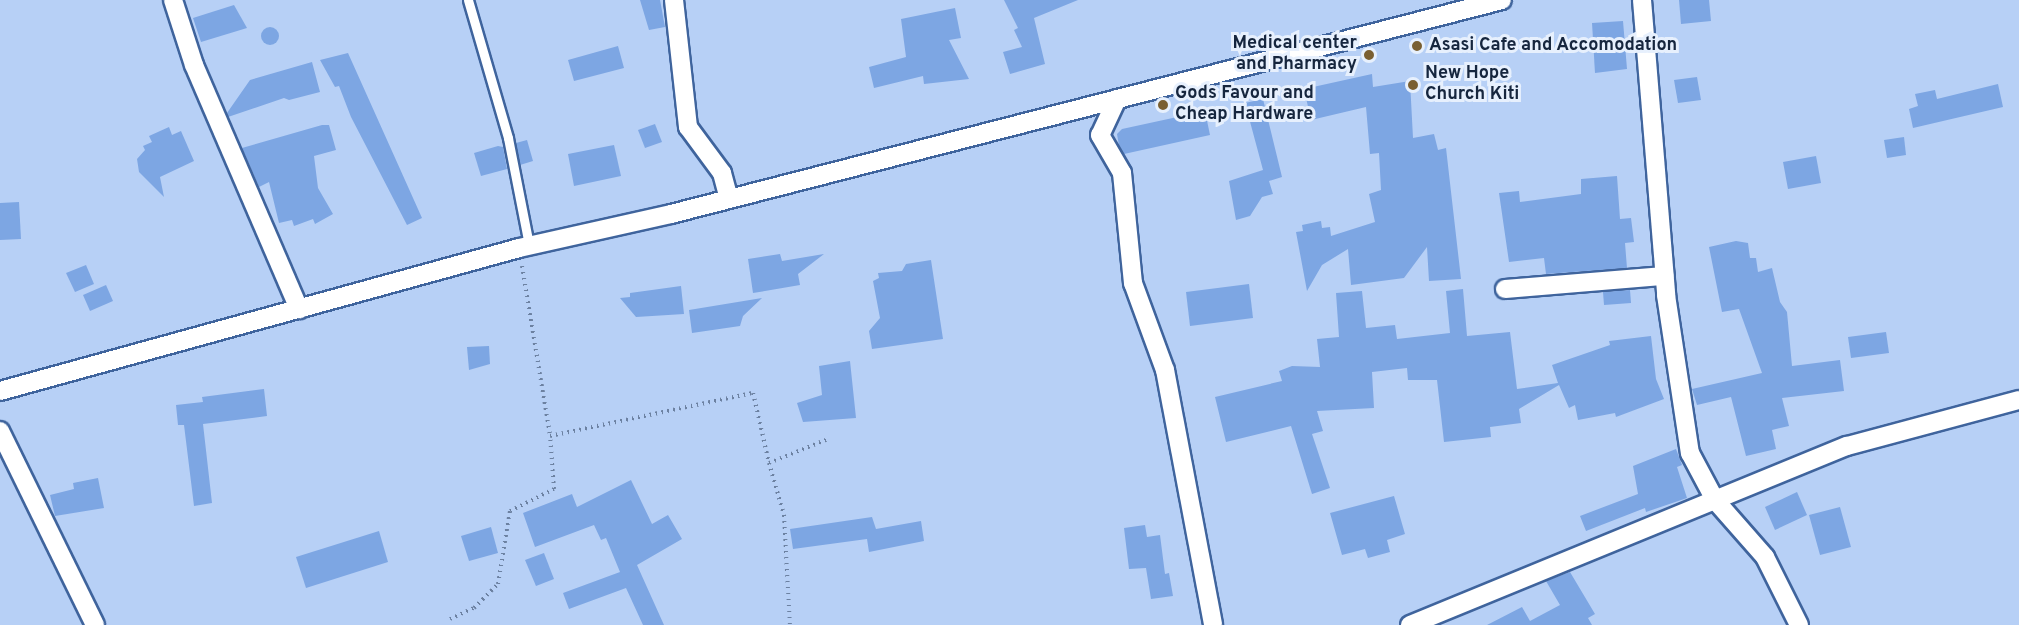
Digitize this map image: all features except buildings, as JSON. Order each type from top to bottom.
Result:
[{"type":"street","points":[[173,0],[194,65],[299,309]]},
{"type":"street","points":[[674,0],[688,127],[722,173],[729,199]]},
{"type":"street","points":[[0,391],[524,247],[729,199],[1502,0]]},
{"type":"street","points":[[1642,0],[1664,276],[1678,392],[1690,453],[1715,500],[1765,557],[1799,625]]},
{"type":"street","points":[[1117,99],[1100,135],[1122,173],[1133,283],[1165,370],[1213,625]]},
{"type":"street","points":[[1505,289],[1664,276]]},
{"type":"street","points":[[1410,625],[1846,446],[2019,400]]},
{"type":"street","points":[[0,431],[95,625]]},
{"type":"lane","points":[[468,0],[508,138],[524,247]]},
{"type":"path","points":[[450,620],[474,608],[498,584],[510,511],[554,489],[550,436],[524,247]]},
{"type":"path","points":[[550,436],[753,393],[784,515],[790,625]]},
{"type":"path","points":[[769,463],[828,439]]},
{"type":"place","name":"Asasi Cafe and Accomodation","points":[[1417,46]]},
{"type":"place","name":"Medical center and Pharmacy","points":[[1369,55]]},
{"type":"place","name":"New Hope Church Kiti","points":[[1413,85]]},
{"type":"place","name":"Gods Favour and Cheap Hardware","points":[[1163,105]]}]
